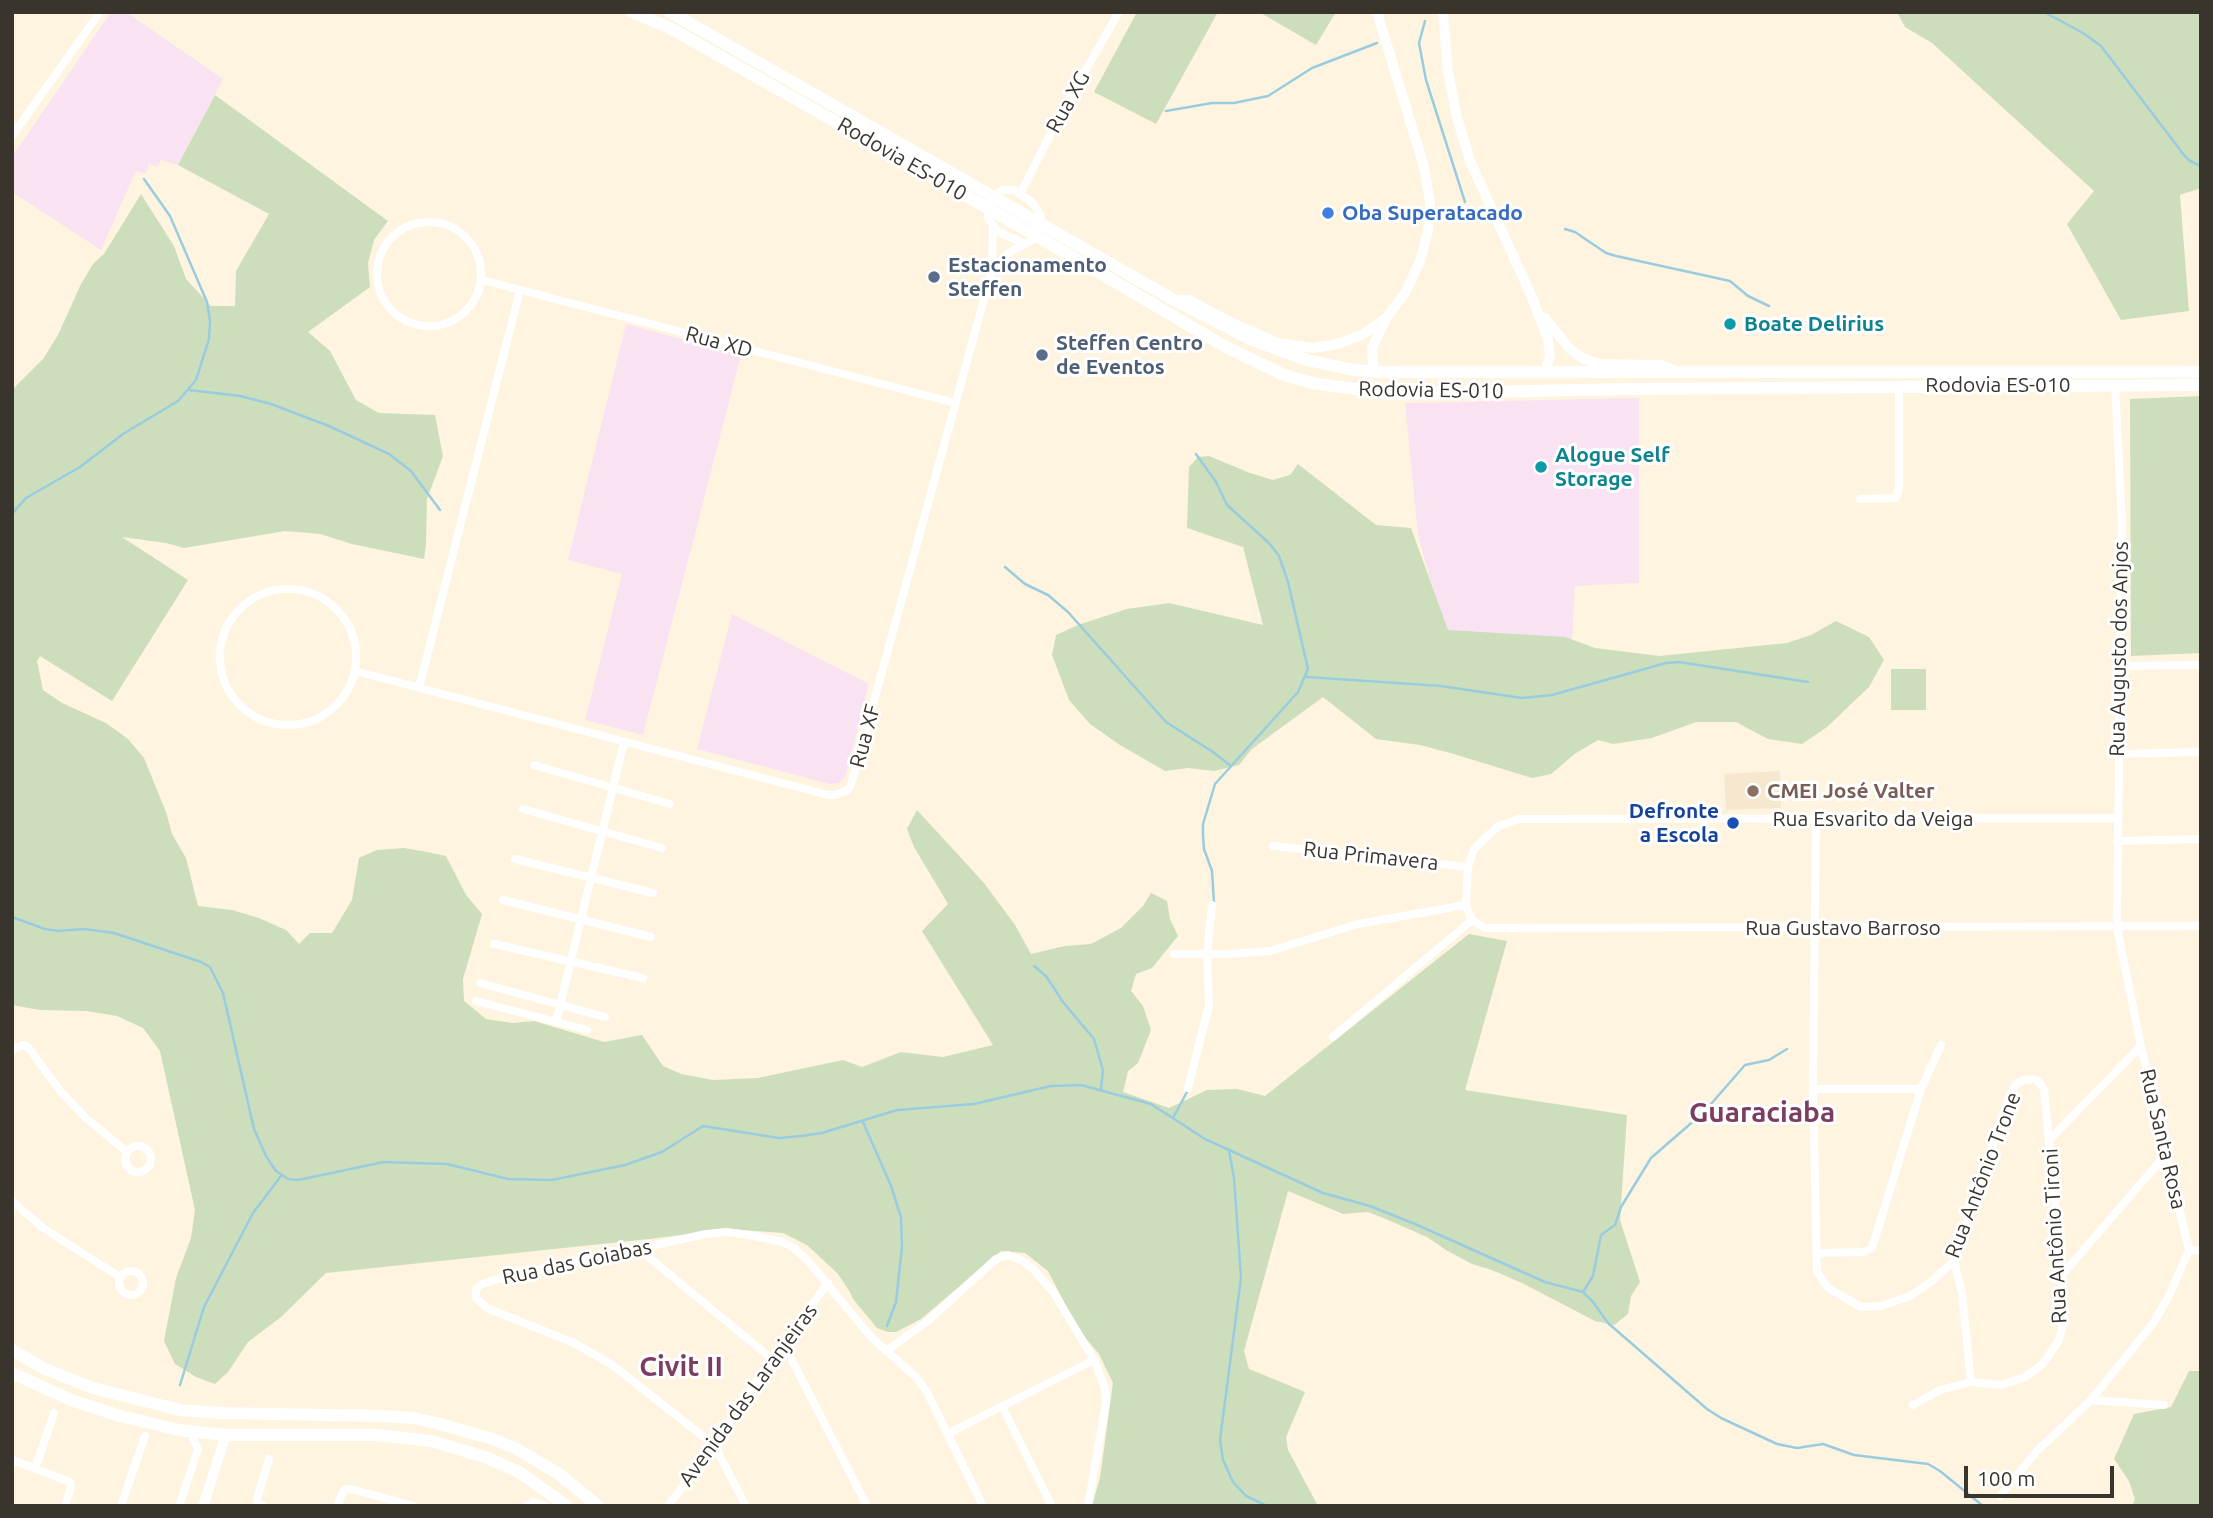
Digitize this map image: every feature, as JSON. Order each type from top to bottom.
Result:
[{"type":"main road","name":"Rodovia ES-010","points":[[632,12],[672,29],[1251,360],[1284,375],[1312,383],[1392,394],[1899,386],[2201,372]]},
{"type":"main road","name":"Rodovia ES-010","points":[[670,12],[1174,300],[1250,340],[1307,360],[1377,372],[2113,378],[2201,385]]},
{"type":"main road","points":[[1377,372],[1392,394]]},
{"type":"main road","points":[[1520,391],[1535,383],[1544,373]]},
{"type":"main road","points":[[12,1350],[45,1368],[93,1388],[180,1410],[379,1416],[414,1418],[436,1423],[515,1448],[559,1474],[598,1506]]},
{"type":"main road","points":[[12,1373],[90,1407],[148,1424],[194,1432],[226,1435],[376,1435],[431,1441],[519,1472],[567,1506]]},
{"type":"street","points":[[12,136],[100,12]]},
{"type":"street","name":"Rua XG","points":[[1020,194],[1064,108],[1119,12]]},
{"type":"street","points":[[1377,12],[1424,167],[1430,202],[1428,231],[1419,261],[1405,293],[1387,317],[1372,348],[1373,366],[1377,372]]},
{"type":"street","points":[[1443,12],[1448,72],[1467,150],[1548,339],[1550,356],[1544,373]]},
{"type":"street","points":[[988,208],[994,196],[1009,189],[1020,194],[1038,209],[1041,223],[1028,243],[1023,243],[1007,254],[992,270]]},
{"type":"street","name":"Rua XF","points":[[355,671],[828,795],[848,790],[855,773],[992,270],[993,227],[988,218],[988,208]]},
{"type":"street","points":[[424,222],[447,225],[467,237],[479,257],[482,280],[474,302],[457,319],[435,326],[412,324],[392,311],[380,291],[377,268],[385,246],[402,229],[424,222]]},
{"type":"street","points":[[993,227],[1023,243]]},
{"type":"street","name":"Rua XD","points":[[482,280],[955,403]]},
{"type":"street","points":[[419,688],[520,290]]},
{"type":"street","points":[[1531,295],[1554,331],[1582,358],[1599,364],[1662,365],[1682,373]]},
{"type":"street","points":[[1174,300],[1189,300],[1240,327],[1278,343],[1313,348],[1337,344],[1362,335],[1387,317]]},
{"type":"street","name":"Rua Augusto dos Anjos","points":[[2113,378],[2122,523],[2117,754],[2117,928]]},
{"type":"street","points":[[1860,499],[1896,498],[1899,488],[1899,386]]},
{"type":"street","points":[[279,589],[298,589],[324,599],[344,618],[353,634],[357,653],[355,671],[349,689],[338,704],[324,716],[306,723],[269,723],[252,715],[237,703],[227,688],[220,670],[219,652],[223,633],[232,617],[245,603],[261,594],[279,589]]},
{"type":"street","points":[[2121,666],[2201,665]]},
{"type":"street","points":[[556,1022],[583,920],[624,742]]},
{"type":"street","points":[[2117,754],[2201,752]]},
{"type":"street","points":[[534,765],[670,804]]},
{"type":"street","points":[[523,809],[662,848]]},
{"type":"street","name":"Rua Esvarito da Veiga","points":[[1472,920],[1466,905],[1468,867],[1474,849],[1497,827],[1518,819],[2118,818]]},
{"type":"street","points":[[1816,819],[1813,1089],[1816,1252],[1864,1252],[1872,1248],[1921,1089],[1941,1045]]},
{"type":"street","points":[[2117,841],[2201,839]]},
{"type":"street","name":"Rua Primavera","points":[[1273,846],[1468,867]]},
{"type":"street","points":[[515,859],[653,893]]},
{"type":"street","points":[[503,900],[652,937]]},
{"type":"street","points":[[1188,1088],[1209,1005],[1207,954],[1212,905]]},
{"type":"street","points":[[1174,954],[1270,951],[1358,924],[1466,905]]},
{"type":"street","points":[[1333,1037],[1472,920]]},
{"type":"street","name":"Rua Gustavo Barroso","points":[[1472,920],[1485,928],[2201,926]]},
{"type":"street","name":"Rua Santa Rosa","points":[[2117,928],[2141,1046],[2189,1250]]},
{"type":"street","points":[[494,944],[643,978]]},
{"type":"street","points":[[480,983],[605,1017]]},
{"type":"street","points":[[476,1001],[587,1030]]},
{"type":"street","points":[[12,1050],[23,1045],[28,1047],[61,1092],[86,1118],[127,1152]]},
{"type":"street","points":[[2050,1139],[2141,1046]]},
{"type":"street","name":"Rua Antônio Trone","points":[[1816,1252],[1816,1272],[1828,1288],[1861,1307],[1881,1306],[1910,1296],[1932,1281],[1954,1261],[2015,1085],[2023,1080],[2033,1079],[2044,1089]]},
{"type":"street","points":[[1813,1089],[1921,1089]]},
{"type":"street","name":"Rua Antônio Tironi","points":[[1913,1405],[1940,1390],[1971,1382],[2002,1385],[2025,1377],[2043,1364],[2059,1339],[2064,1320],[2062,1275],[2044,1089]]},
{"type":"street","points":[[2062,1275],[2167,1153]]},
{"type":"street","points":[[12,1201],[43,1228],[120,1276]]},
{"type":"street","name":"Rua das Goiabas","points":[[714,1445],[596,1355],[574,1343],[487,1308],[475,1298],[476,1289],[485,1282],[706,1234],[726,1232],[765,1237],[794,1248],[828,1283],[872,1337],[916,1377],[927,1392],[983,1506]]},
{"type":"street","points":[[640,1250],[772,1359]]},
{"type":"street","points":[[2000,1496],[2037,1451],[2091,1400],[2154,1321],[2169,1296],[2189,1250],[2201,1250]]},
{"type":"street","points":[[886,1351],[929,1320],[987,1265],[1008,1255],[1032,1268],[1054,1293],[1094,1360],[1105,1388],[1106,1402],[1088,1506]]},
{"type":"street","points":[[1954,1261],[1962,1293],[1971,1382]]},
{"type":"street","name":"Avenida das Laranjeiras","points":[[668,1506],[828,1283]]},
{"type":"street","points":[[783,1343],[867,1506]]},
{"type":"street","points":[[949,1433],[1094,1360]]},
{"type":"street","points":[[2091,1400],[2164,1405]]},
{"type":"street","points":[[1002,1406],[1052,1506]]},
{"type":"street","points":[[34,1469],[54,1413]]},
{"type":"street","points":[[179,1506],[198,1449],[193,1439],[194,1432]]},
{"type":"street","points":[[203,1506],[226,1435]]},
{"type":"street","points":[[121,1506],[145,1436]]},
{"type":"street","points":[[714,1445],[746,1506]]},
{"type":"street","points":[[264,1506],[258,1503],[257,1499],[269,1459]]},
{"type":"street","points":[[12,1460],[70,1482],[65,1506]]},
{"type":"street","points":[[337,1506],[346,1489],[414,1506]]},
{"type":"street","points":[[526,1506],[533,1502],[545,1506]]},
{"type":"shaded area","points":[[111,12],[126,12],[223,79],[178,165],[161,160],[158,167],[149,164],[146,174],[136,171],[101,250],[12,192],[12,157]]},
{"type":"shaded area","points":[[626,324],[741,355],[643,735],[585,720],[622,574],[568,560]]},
{"type":"shaded area","points":[[1639,398],[1639,583],[1575,586],[1572,641],[1445,632],[1418,535],[1405,403]]},
{"type":"shaded area","points":[[732,614],[869,684],[845,778],[839,783],[830,784],[697,749]]},
{"type":"shaded area","name":"CMEI José Valter","points":[[1780,771],[1781,808],[1726,810],[1724,774]]},
{"type":"green space","points":[[1137,12],[1218,12],[1156,124],[1094,92]]},
{"type":"green space","points":[[1259,12],[1336,12],[1316,45]]},
{"type":"green space","points":[[1897,12],[2201,12],[2201,188],[2180,195],[2189,311],[2121,320],[2067,224],[2094,191],[1932,43],[1905,27]]},
{"type":"green space","points":[[215,95],[388,221],[374,240],[368,263],[370,287],[308,332],[330,351],[356,400],[379,413],[435,415],[443,456],[427,499],[424,559],[352,544],[320,534],[285,531],[184,548],[122,537],[188,580],[112,701],[40,656],[37,661],[43,690],[62,703],[106,723],[128,739],[144,758],[172,834],[186,858],[198,906],[232,910],[259,918],[286,930],[299,944],[310,933],[332,933],[352,900],[359,858],[377,850],[404,848],[427,852],[446,856],[466,895],[482,914],[463,979],[464,1001],[486,1019],[512,1023],[534,1021],[604,1042],[642,1035],[663,1066],[681,1074],[713,1080],[758,1078],[843,1060],[862,1067],[901,1052],[943,1057],[993,1045],[922,931],[948,904],[914,847],[907,829],[917,810],[984,883],[1015,925],[1031,954],[1065,946],[1091,944],[1121,928],[1143,906],[1151,893],[1167,901],[1170,919],[1178,936],[1152,968],[1136,974],[1131,991],[1143,1006],[1151,1030],[1138,1063],[1128,1071],[1123,1092],[1169,1108],[1207,1090],[1237,1089],[1265,1096],[1469,934],[1507,941],[1465,1090],[1627,1115],[1620,1220],[1640,1282],[1631,1296],[1628,1314],[1614,1325],[1595,1321],[1524,1284],[1472,1264],[1427,1237],[1381,1217],[1368,1212],[1343,1214],[1288,1191],[1244,1351],[1249,1369],[1305,1392],[1286,1437],[1288,1450],[1318,1506],[1092,1506],[1100,1478],[1113,1383],[1099,1354],[1078,1329],[1048,1271],[1025,1253],[1001,1251],[921,1319],[896,1332],[877,1328],[853,1299],[838,1274],[807,1245],[783,1233],[728,1229],[326,1273],[281,1317],[248,1342],[228,1372],[215,1384],[196,1377],[175,1364],[164,1341],[176,1278],[191,1238],[195,1210],[160,1051],[143,1028],[117,1016],[12,1005],[12,390],[43,359],[58,335],[81,284],[93,264],[104,254],[141,194],[174,246],[186,279],[211,306],[235,306],[236,271],[269,214],[178,165]]},
{"type":"green space","points":[[2201,396],[2201,653],[2131,656],[2130,399]]},
{"type":"green space","points":[[1209,456],[1273,480],[1290,475],[1298,464],[1376,525],[1411,528],[1448,630],[1565,637],[1595,648],[1659,656],[1787,643],[1811,635],[1836,621],[1869,637],[1884,660],[1869,687],[1827,727],[1802,744],[1768,739],[1736,722],[1696,722],[1652,738],[1613,744],[1598,740],[1576,753],[1551,774],[1532,778],[1420,745],[1376,739],[1323,697],[1252,749],[1239,765],[1214,771],[1188,768],[1165,771],[1090,724],[1069,700],[1052,655],[1056,635],[1078,625],[1127,609],[1169,603],[1263,625],[1243,547],[1187,528],[1189,467],[1198,457]]},
{"type":"green space","points":[[1891,669],[1926,669],[1926,710],[1891,710]]},
{"type":"green space","points":[[2189,1371],[2201,1371],[2201,1506],[2132,1506],[2135,1499],[2129,1481],[2114,1459],[2134,1414],[2171,1407]]},
{"type":"waterway","points":[[2044,12],[2101,46],[2184,155],[2201,166]]},
{"type":"waterway","points":[[1425,21],[1419,43],[1426,80],[1465,202]]},
{"type":"waterway","points":[[1166,111],[1268,96],[1312,68],[1377,43]]},
{"type":"waterway","points":[[12,514],[26,498],[80,467],[123,434],[178,401],[196,380],[209,339],[207,302],[170,216],[144,179]]},
{"type":"waterway","points":[[1565,229],[1575,232],[1606,253],[1730,281],[1748,296],[1769,306]]},
{"type":"waterway","points":[[189,390],[240,396],[271,404],[329,426],[389,454],[411,471],[440,510]]},
{"type":"waterway","points":[[1196,454],[1216,482],[1227,505],[1269,543],[1279,556],[1288,582],[1308,669],[1298,692],[1215,784],[1203,824],[1204,849],[1212,871],[1214,903]]},
{"type":"waterway","points":[[1005,567],[1025,584],[1048,595],[1068,612],[1166,722],[1231,766]]},
{"type":"waterway","points":[[1307,677],[1441,686],[1522,698],[1552,695],[1666,663],[1679,662],[1808,682]]},
{"type":"waterway","points":[[12,917],[45,929],[84,929],[114,933],[210,967],[223,993],[254,1129],[276,1171],[288,1179],[298,1180],[384,1162],[447,1164],[508,1179],[552,1180],[625,1165],[662,1152],[703,1126],[779,1138],[801,1136],[822,1133],[897,1110],[974,1104],[1051,1086],[1081,1085],[1151,1104],[1205,1139],[1323,1193],[1370,1206],[1545,1282],[1583,1292],[1608,1323],[1707,1409],[1721,1418],[1777,1444],[1797,1448],[1823,1444],[1854,1455],[1928,1464],[1983,1506]]},
{"type":"waterway","points":[[1034,966],[1046,976],[1063,1002],[1094,1039],[1103,1070],[1101,1089]]},
{"type":"waterway","points":[[1583,1292],[1593,1276],[1601,1235],[1615,1225],[1621,1207],[1651,1158],[1704,1112],[1745,1065],[1769,1060],[1787,1049]]},
{"type":"waterway","points":[[1173,1118],[1188,1090]]},
{"type":"waterway","points":[[863,1122],[891,1186],[901,1217],[902,1247],[896,1302],[887,1326]]},
{"type":"waterway","points":[[1229,1151],[1234,1178],[1241,1278],[1220,1440],[1223,1460],[1233,1482],[1246,1496],[1267,1506]]},
{"type":"waterway","points":[[180,1385],[204,1307],[253,1213],[281,1176]]},
{"type":"place","name":"Oba Superatacado","points":[[1328,213]]},
{"type":"place","name":"Estacionamento Steffen","points":[[934,277]]},
{"type":"place","name":"Boate Delirius","points":[[1730,324]]},
{"type":"place","name":"Steffen Centro de Eventos","points":[[1042,355]]},
{"type":"place","name":"Alogue Self Storage","points":[[1541,467]]},
{"type":"place","name":"CMEI José Valter","points":[[1753,791]]},
{"type":"place","name":"Defronte a Escola","points":[[1733,823]]},
{"type":"district","name":"Guaraciaba","points":[[1762,1113]]},
{"type":"district","name":"Civit II","points":[[681,1367]]}]
